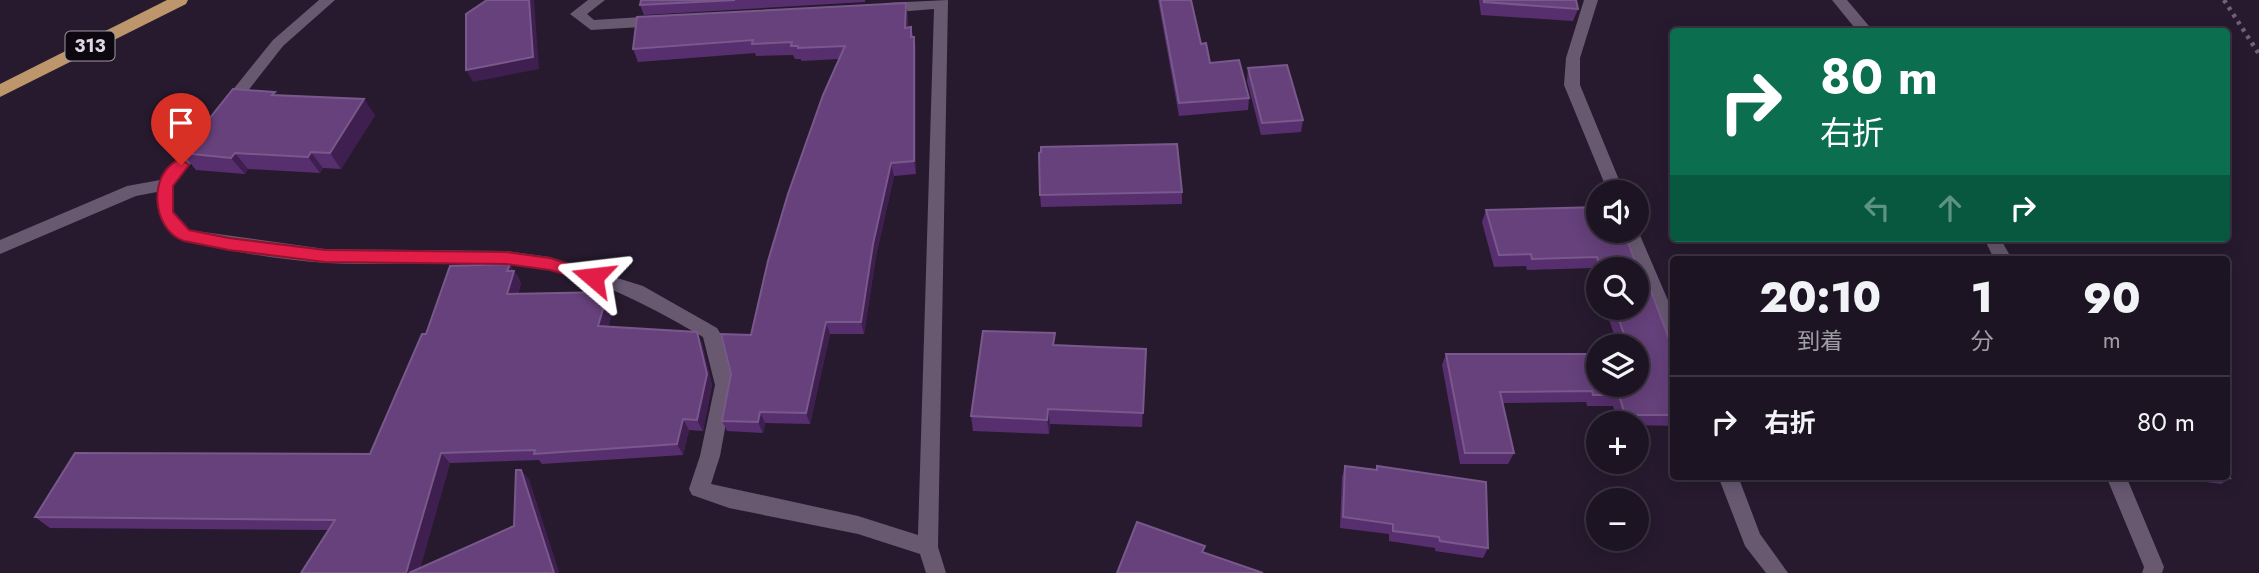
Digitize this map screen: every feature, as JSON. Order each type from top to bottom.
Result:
[{"type":"highway","name":"313","points":[[0,91],[180,0]]},
{"type":"street","points":[[328,0],[278,43],[165,185],[166,214],[184,235],[229,244],[325,256],[506,258],[550,264],[637,291],[711,333],[724,385],[710,456],[699,489],[729,499],[858,525],[928,547]]},
{"type":"street","points":[[598,0],[577,14],[592,25],[675,20]]},
{"type":"street","points":[[1591,0],[1573,58],[1572,85],[1611,180]]},
{"type":"street","points":[[1839,0],[1864,28]]},
{"type":"street","points":[[871,9],[941,2],[928,547],[936,573]]},
{"type":"street","points":[[0,247],[133,190],[165,185]]},
{"type":"street","points":[[1637,243],[1670,326]]},
{"type":"street","points":[[1730,480],[1752,539],[1778,573]]},
{"type":"street","points":[[2118,480],[2154,567],[2152,573]]},
{"type":"path","points":[[2224,0],[2259,54]]},
{"type":"building","points":[[487,0],[529,0],[533,57],[466,70],[466,14]]},
{"type":"building","points":[[641,0],[735,0],[640,5]]},
{"type":"building","points":[[1160,0],[1191,0],[1201,44],[1206,43],[1210,63],[1239,60],[1249,98],[1179,103]]},
{"type":"building","points":[[1576,0],[1578,9],[1484,2]]},
{"type":"building","points":[[906,3],[905,28],[911,27],[911,37],[914,37],[914,161],[891,163],[873,244],[861,322],[826,322],[806,413],[760,412],[758,422],[722,421],[731,374],[721,334],[751,335],[768,261],[788,194],[823,95],[845,46],[798,48],[791,46],[792,42],[752,44],[753,40],[633,49],[637,17]]},
{"type":"building","points":[[1287,65],[1303,120],[1262,123],[1248,68]]},
{"type":"building","points":[[233,89],[275,92],[272,95],[364,99],[330,153],[311,152],[308,157],[235,153],[231,158],[182,153]]},
{"type":"building","points":[[1177,144],[1182,192],[1040,195],[1041,147]]},
{"type":"building","points":[[1586,207],[1586,243],[1628,243],[1634,257],[1532,259],[1531,254],[1499,255],[1486,210]]},
{"type":"building","points":[[510,264],[507,271],[514,271],[507,294],[608,292],[598,326],[697,332],[707,374],[697,420],[683,419],[677,444],[534,454],[535,450],[441,453],[406,573],[301,573],[335,520],[35,517],[75,453],[370,454],[422,334],[426,334],[450,266]]},
{"type":"building","points":[[1649,286],[1670,343],[1670,415],[1649,415],[1649,411],[1624,411],[1620,397],[1649,397],[1649,334],[1624,334],[1619,320],[1649,320]]},
{"type":"building","points":[[983,331],[1055,333],[1053,345],[1146,349],[1143,413],[1048,409],[1047,420],[971,416]]},
{"type":"building","points":[[1446,354],[1586,354],[1586,391],[1500,392],[1514,453],[1465,453]]},
{"type":"building","points":[[1345,466],[1377,470],[1377,466],[1486,482],[1488,548],[1440,541],[1439,537],[1393,531],[1393,524],[1343,517]]},
{"type":"building","points":[[516,470],[521,470],[554,573],[409,573],[514,526]]},
{"type":"building","points":[[1137,522],[1205,546],[1202,552],[1263,573],[1117,573]]},
{"type":"route","points":[[181,165],[165,185],[166,214],[184,235],[229,244],[325,256],[506,258],[550,264],[593,277]]}]
